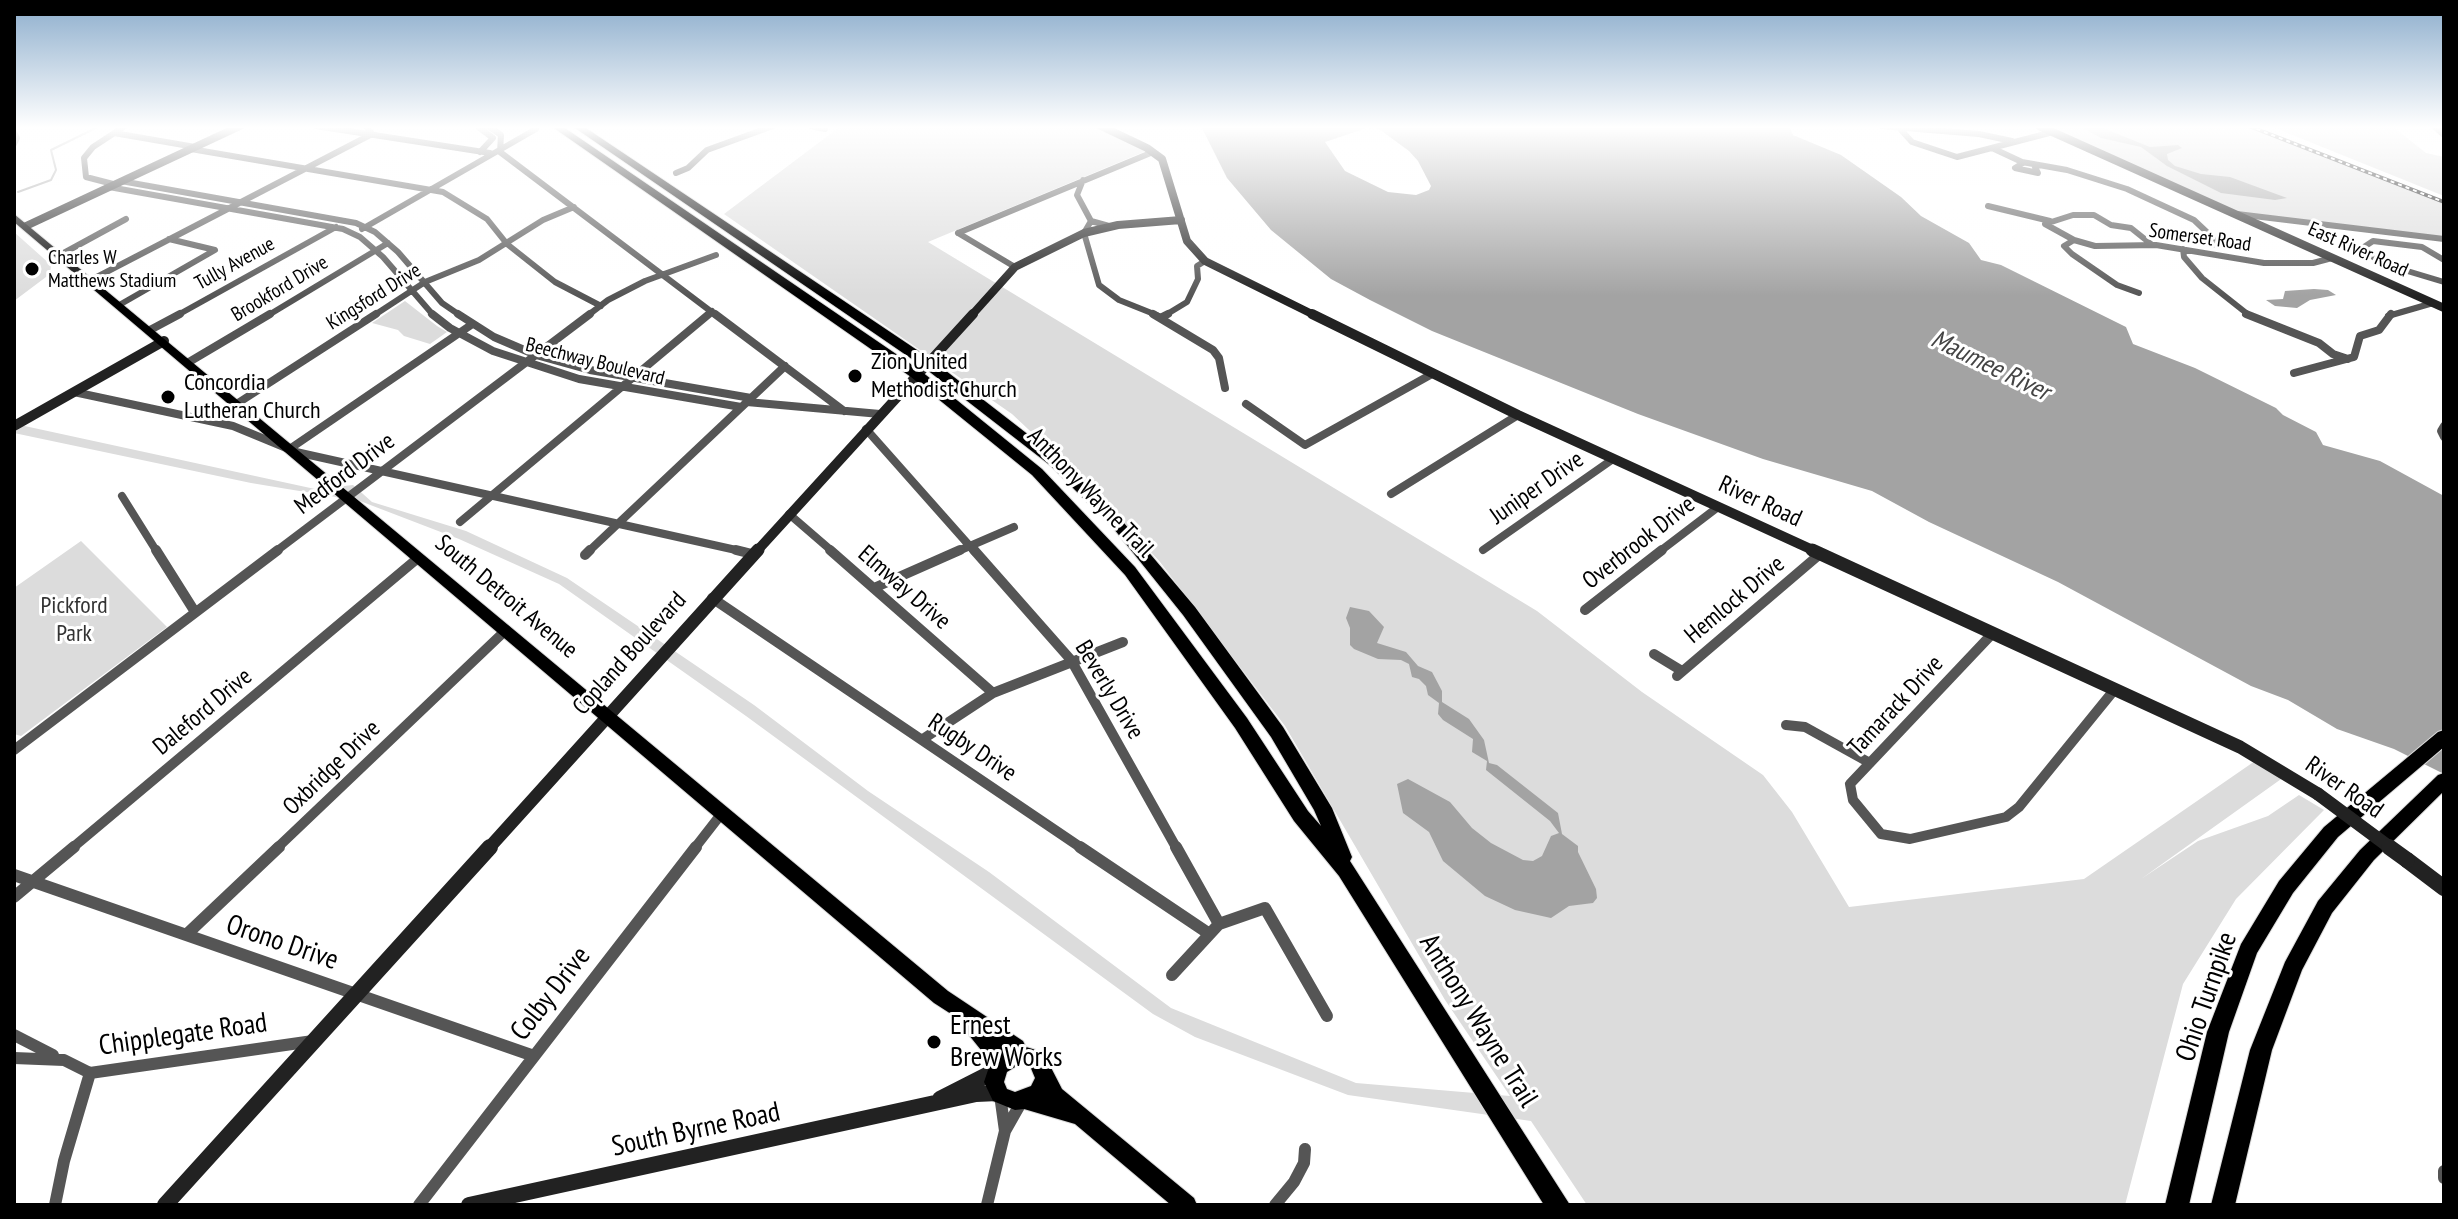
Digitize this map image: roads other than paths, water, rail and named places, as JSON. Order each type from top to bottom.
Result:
[{"type":"highway","name":"Anthony Wayne Trail","points":[[638,183],[859,335],[1000,418],[1056,463],[1119,526],[1189,611],[1277,732],[1323,808],[1346,870]]},
{"type":"highway","name":"Anthony Wayne Trail","points":[[658,183],[921,369],[1037,472],[1130,571],[1241,723],[1301,816],[1346,870],[1558,1205]]},
{"type":"highway","name":"Ohio Turnpike","points":[[2177,1205],[2218,1032],[2248,950],[2286,887],[2331,832],[2444,737]]},
{"type":"highway","points":[[2223,1205],[2261,1050],[2292,968],[2325,907],[2367,855],[2436,786]]},
{"type":"main road","name":"South Detroit Avenue","points":[[14,217],[966,1016],[1016,1047],[1020,1055],[1036,1058],[1055,1095],[1187,1205]]},
{"type":"main road","name":"South Detroit Avenue","points":[[966,1016],[993,1050],[998,1068],[994,1082],[999,1094],[1007,1100],[1023,1100],[1082,1119]]},
{"type":"main road","points":[[998,1068],[1020,1055]]},
{"type":"main road","points":[[1023,1100],[1038,1092],[1045,1078]]},
{"type":"street","points":[[109,183],[115,184]]},
{"type":"street","points":[[91,280],[278,183]]},
{"type":"street","points":[[395,183],[431,189],[478,213],[497,229],[507,244],[555,282],[601,306]]},
{"type":"street","points":[[354,234],[441,183]]},
{"type":"street","points":[[540,183],[844,411]]},
{"type":"street","points":[[1015,267],[958,233],[1077,183]]},
{"type":"street","points":[[1077,195],[1082,183]]},
{"type":"street","points":[[1162,317],[1187,302],[1198,279],[1197,266],[1205,261],[1190,247],[1170,183]]},
{"type":"street","points":[[2108,183],[2194,220],[2212,237],[2228,244],[2216,246],[2204,240],[2212,237]]},
{"type":"street","name":"East River Road","points":[[2165,183],[2444,308]]},
{"type":"street","points":[[26,226],[115,184]]},
{"type":"street","name":"Beechway Boulevard","points":[[115,184],[241,202],[366,227],[412,266],[442,303],[471,325],[536,355],[746,402]]},
{"type":"street","name":"Beechway Boulevard","points":[[115,184],[336,227],[354,234],[376,250],[426,309],[457,332],[525,363],[621,387],[880,414]]},
{"type":"street","points":[[1056,192],[1077,195]]},
{"type":"street","points":[[1077,195],[1091,221],[1109,226]]},
{"type":"street","points":[[1988,206],[2050,221],[2085,214],[2097,216],[2111,225],[2131,228],[2151,244]]},
{"type":"street","name":"Kingsford Drive","points":[[238,403],[423,283],[467,266],[543,220],[574,207]]},
{"type":"street","points":[[2234,214],[2444,239]]},
{"type":"street","points":[[60,255],[126,219]]},
{"type":"street","name":"Copland Boulevard","points":[[165,1205],[1015,267],[1084,233],[1109,226],[1181,220]]},
{"type":"street","points":[[1091,221],[1084,233],[1097,280],[1103,290],[1134,308],[1162,317],[1216,353],[1225,388]]},
{"type":"street","name":"Somerset Road","points":[[2050,221],[2046,226],[2074,240],[2104,246],[2151,244],[2264,263],[2301,262],[2328,256]]},
{"type":"street","name":"Tully Avenue","points":[[150,330],[336,227]]},
{"type":"street","points":[[2410,235],[2422,247],[2444,260]]},
{"type":"street","points":[[2419,236],[2422,247]]},
{"type":"street","points":[[121,304],[215,252],[213,248],[169,239]]},
{"type":"street","points":[[2074,240],[2064,246],[2072,254],[2117,285],[2139,293]]},
{"type":"street","points":[[2422,247],[2379,241],[2362,247],[2364,254],[2377,263],[2444,282]]},
{"type":"street","name":"Brookford Drive","points":[[189,362],[388,243]]},
{"type":"street","points":[[2216,246],[2217,256]]},
{"type":"street","points":[[2183,249],[2184,257],[2202,278],[2246,314],[2319,343],[2334,358]]},
{"type":"street","name":"Medford Drive","points":[[14,750],[601,306],[620,293],[716,255]]},
{"type":"street","points":[[1002,259],[1026,260]]},
{"type":"street","name":"River Road","points":[[1205,261],[1518,415],[2240,747],[2318,794],[2444,888]]},
{"type":"street","points":[[2357,269],[2377,263]]},
{"type":"street","points":[[2294,373],[2334,358],[2348,359],[2357,353],[2360,336],[2379,330],[2389,314],[2433,303]]},
{"type":"street","points":[[460,522],[712,311]]},
{"type":"street","points":[[293,450],[471,325]]},
{"type":"street","points":[[14,426],[164,341]]},
{"type":"street","points":[[585,555],[785,366]]},
{"type":"street","points":[[1246,404],[1305,445],[1432,374]]},
{"type":"street","points":[[74,392],[230,425],[293,450],[752,554]]},
{"type":"street","points":[[230,425],[250,413]]},
{"type":"street","points":[[1391,494],[1518,415]]},
{"type":"street","points":[[2444,426],[2441,431],[2444,437]]},
{"type":"street","name":"Beverly Drive","points":[[866,429],[1071,660],[1219,924]]},
{"type":"street","name":"Juniper Drive","points":[[1483,550],[1613,459]]},
{"type":"street","points":[[122,496],[195,612]]},
{"type":"street","name":"Overbrook Drive","points":[[1585,610],[1718,507]]},
{"type":"street","name":"Elmway Drive","points":[[789,514],[993,693]]},
{"type":"street","points":[[874,588],[1014,527]]},
{"type":"street","name":"Hemlock Drive","points":[[1654,654],[1680,673],[1820,554]]},
{"type":"street","name":"Daleford Drive","points":[[14,897],[418,558]]},
{"type":"street","name":"Rugby Drive","points":[[712,598],[1208,933]]},
{"type":"street","name":"Oxbridge Drive","points":[[186,935],[506,630]]},
{"type":"street","name":"Tamarack Drive","points":[[1992,634],[1850,784],[1850,791],[1860,810],[1881,834],[1910,839],[2006,817],[2019,807],[2115,689]]},
{"type":"street","points":[[923,739],[993,693],[1123,642]]},
{"type":"street","points":[[1786,725],[1805,727],[1870,763]]},
{"type":"street","name":"Colby Drive","points":[[419,1205],[722,813]]},
{"type":"street","name":"Orono Drive","points":[[14,875],[534,1056]]},
{"type":"street","points":[[1172,975],[1219,924],[1265,908],[1327,1016]]},
{"type":"street","points":[[14,1035],[64,1060]]},
{"type":"street","name":"Chipplegate Road","points":[[14,1058],[64,1060],[90,1073],[313,1041]]},
{"type":"street","name":"South Byrne Road","points":[[932,1104],[998,1068]]},
{"type":"street","points":[[55,1205],[64,1161],[90,1073]]},
{"type":"street","name":"South Byrne Road","points":[[469,1205],[976,1094],[999,1094]]},
{"type":"street","points":[[999,1094],[1005,1131]]},
{"type":"street","points":[[987,1205],[1005,1131],[1023,1100]]},
{"type":"street","points":[[1275,1205],[1294,1182],[1304,1163],[1305,1149]]},
{"type":"street","points":[[2444,1171],[2444,1178]]},
{"type":"water","name":"Maumee River","points":[[1231,183],[1369,183],[1388,192],[1416,195],[1429,190],[1429,183],[1881,183],[1921,216],[1969,243],[1981,260],[2001,265],[2126,327],[2133,344],[2195,368],[2276,408],[2283,415],[2316,432],[2323,445],[2380,461],[2444,496],[2444,774],[2394,749],[2337,729],[2288,700],[2251,686],[2058,582],[1929,522],[1872,491],[1763,459],[1638,414],[1432,331],[1331,279],[1271,230]]},
{"type":"water","points":[[2201,183],[2246,183],[2287,198],[2275,200],[2221,193]]},
{"type":"water","points":[[2328,290],[2336,295],[2310,300],[2297,308],[2275,306],[2266,300],[2283,299],[2285,291]]},
{"type":"water","points":[[1350,607],[1369,611],[1384,627],[1377,643],[1406,652],[1418,666],[1432,672],[1442,691],[1442,702],[1469,719],[1484,740],[1489,763],[1497,765],[1558,813],[1562,834],[1578,846],[1596,889],[1597,898],[1593,903],[1569,906],[1551,918],[1515,910],[1485,896],[1443,861],[1429,832],[1403,813],[1397,784],[1408,779],[1450,802],[1472,828],[1491,843],[1523,860],[1533,861],[1542,856],[1551,836],[1559,833],[1550,821],[1486,770],[1487,761],[1472,752],[1473,739],[1443,720],[1438,714],[1439,703],[1428,695],[1426,686],[1419,679],[1412,677],[1409,664],[1401,660],[1378,659],[1350,645],[1350,628],[1346,618]]},
{"type":"waterway","points":[[18,192],[43,183]]},
{"type":"railway","points":[[2395,183],[2444,202]]},
{"type":"place","name":"Charles W Matthews Stadium","points":[[32,269]]},
{"type":"place","name":"Zion United Methodist Church","points":[[855,376]]},
{"type":"place","name":"Concordia Lutheran Church","points":[[168,397]]},
{"type":"place","name":"Ernest Brew Works","points":[[934,1042]]},
{"type":"park label","name":"Pickford Park","points":[[74,620]]}]
